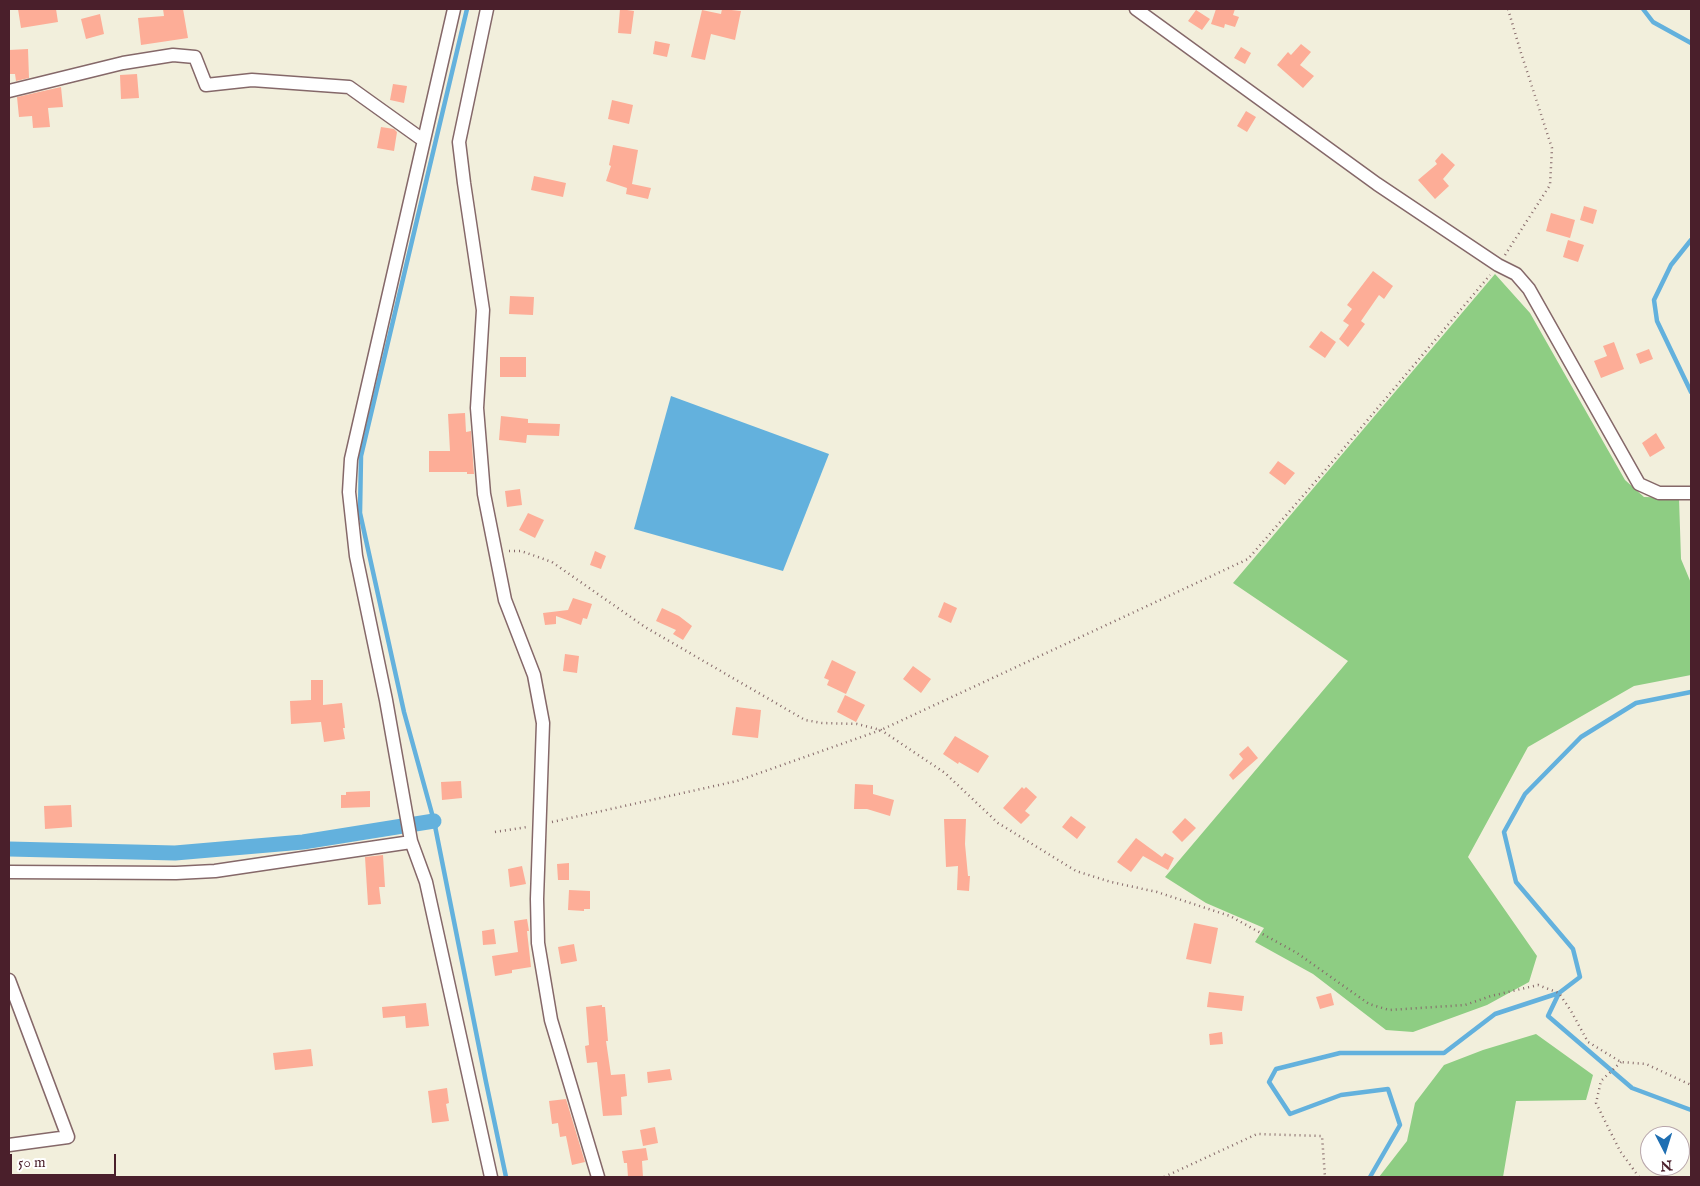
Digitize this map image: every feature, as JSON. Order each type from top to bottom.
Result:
[{"type":"street","points":[[454,9],[351,459],[349,492],[356,556],[386,700],[411,842],[426,882],[492,1177]]},
{"type":"street","points":[[487,9],[459,142],[483,310],[477,408],[484,494],[505,600],[534,675],[544,722],[537,899],[538,943],[551,1020],[598,1177]]},
{"type":"street","points":[[1136,9],[1377,184],[1498,265],[1516,274],[1529,290],[1640,484],[1659,493],[1686,493]]},
{"type":"street","points":[[9,91],[123,63],[173,55],[195,57],[206,85],[252,80],[349,87],[423,140]]},
{"type":"street","points":[[9,872],[176,873],[215,871],[411,842]]},
{"type":"street","points":[[9,980],[68,1137],[9,1145]]},
{"type":"path","points":[[495,832],[540,825],[737,781],[881,730],[1248,558],[1498,265],[1550,185],[1552,148],[1508,9]]},
{"type":"path","points":[[495,550],[521,551],[552,562],[646,627],[805,720],[822,723],[857,724],[881,730],[945,773],[998,822],[1076,871],[1111,882],[1157,892],[1230,916],[1297,953],[1369,1004],[1389,1010],[1465,1004],[1538,985],[1559,993],[1588,1042],[1620,1062],[1646,1064],[1691,1085]]},
{"type":"path","points":[[1620,1062],[1601,1081],[1596,1102],[1620,1151],[1639,1177]]},
{"type":"path","points":[[1164,1177],[1257,1134],[1322,1136],[1325,1177]]},
{"type":"green space","points":[[1495,274],[1530,313],[1625,480],[1644,497],[1679,498],[1681,559],[1691,583],[1691,675],[1634,686],[1528,747],[1468,857],[1537,956],[1529,982],[1487,1005],[1413,1032],[1386,1030],[1313,974],[1255,942],[1264,928],[1206,903],[1165,877],[1348,661],[1233,583]]},
{"type":"green space","points":[[1536,1034],[1593,1075],[1586,1100],[1516,1101],[1503,1177],[1379,1177],[1407,1141],[1415,1103],[1444,1065],[1483,1050]]},
{"type":"water","points":[[671,396],[829,454],[783,571],[634,529]]},
{"type":"building","points":[[18,9],[56,9],[58,22],[21,28]]},
{"type":"building","points":[[163,9],[183,9],[188,38],[141,45],[138,18],[164,16]]},
{"type":"building","points":[[620,9],[634,11],[631,34],[618,33]]},
{"type":"building","points":[[722,9],[741,11],[735,40],[711,34],[705,60],[691,57],[702,10],[721,14]]},
{"type":"building","points":[[1216,9],[1235,9],[1233,15],[1239,17],[1235,27],[1225,24],[1224,28],[1211,24]]},
{"type":"building","points":[[1196,10],[1210,19],[1202,30],[1188,21]]},
{"type":"building","points":[[100,14],[104,34],[86,39],[81,19]]},
{"type":"building","points":[[655,41],[670,44],[667,57],[653,54]]},
{"type":"building","points":[[1301,44],[1311,52],[1300,65],[1314,76],[1303,88],[1277,65],[1288,52],[1291,55]]},
{"type":"building","points":[[1241,47],[1251,53],[1245,64],[1234,58]]},
{"type":"building","points":[[28,49],[29,78],[16,81],[15,74],[9,74],[9,50]]},
{"type":"building","points":[[137,74],[139,98],[121,99],[120,75]]},
{"type":"building","points":[[393,84],[407,86],[404,103],[390,100]]},
{"type":"building","points":[[61,87],[63,107],[48,108],[50,127],[33,128],[32,116],[19,117],[17,97]]},
{"type":"building","points":[[612,100],[633,105],[629,124],[608,119]]},
{"type":"building","points":[[1246,111],[1256,117],[1247,132],[1237,126]]},
{"type":"building","points":[[381,127],[394,129],[397,132],[394,151],[377,148]]},
{"type":"building","points":[[613,145],[638,150],[632,184],[651,188],[648,199],[626,194],[627,188],[606,181],[611,166],[609,165]]},
{"type":"building","points":[[1442,153],[1455,165],[1443,179],[1449,186],[1435,199],[1418,180],[1437,164],[1435,161]]},
{"type":"building","points":[[534,176],[566,183],[563,197],[531,190]]},
{"type":"building","points":[[1584,206],[1597,210],[1593,224],[1580,220]]},
{"type":"building","points":[[1551,213],[1575,220],[1570,238],[1546,231]]},
{"type":"building","points":[[1568,240],[1584,245],[1578,262],[1563,257]]},
{"type":"building","points":[[1373,271],[1393,286],[1384,299],[1379,295],[1361,321],[1365,324],[1348,347],[1339,339],[1349,325],[1343,321],[1352,309],[1347,305]]},
{"type":"building","points":[[510,296],[534,297],[533,315],[509,314]]},
{"type":"building","points":[[1321,331],[1336,342],[1325,358],[1309,347]]},
{"type":"building","points":[[1614,342],[1624,369],[1601,378],[1594,361],[1607,356],[1603,346]]},
{"type":"building","points":[[1649,349],[1653,359],[1640,364],[1636,354]]},
{"type":"building","points":[[500,357],[526,357],[526,377],[500,377]]},
{"type":"building","points":[[465,413],[466,432],[471,431],[474,474],[467,474],[467,472],[429,472],[429,451],[450,451],[448,414]]},
{"type":"building","points":[[501,416],[528,419],[528,423],[560,424],[559,436],[527,435],[526,443],[499,440]]},
{"type":"building","points":[[1656,433],[1665,448],[1650,457],[1642,443]]},
{"type":"building","points":[[1278,461],[1295,473],[1285,485],[1269,473]]},
{"type":"building","points":[[520,489],[522,505],[507,507],[505,491]]},
{"type":"building","points":[[528,513],[544,520],[535,538],[519,530]]},
{"type":"building","points":[[595,551],[606,556],[601,569],[590,565]]},
{"type":"building","points":[[573,598],[592,604],[587,619],[583,618],[581,625],[556,616],[556,624],[545,625],[543,613],[568,610]]},
{"type":"building","points":[[944,602],[957,608],[951,623],[938,617]]},
{"type":"building","points":[[662,608],[679,616],[692,626],[683,640],[673,634],[676,630],[656,621]]},
{"type":"building","points":[[565,654],[579,656],[577,673],[563,671]]},
{"type":"building","points":[[832,660],[856,672],[846,694],[827,685],[829,680],[824,678]]},
{"type":"building","points":[[913,666],[931,679],[921,693],[903,679]]},
{"type":"building","points":[[311,680],[323,680],[323,705],[342,703],[345,739],[324,742],[321,722],[291,724],[290,701],[311,700]]},
{"type":"building","points":[[845,695],[865,705],[856,722],[837,712]]},
{"type":"building","points":[[736,707],[761,710],[758,738],[732,735]]},
{"type":"building","points":[[955,736],[989,756],[978,773],[959,762],[958,764],[943,754]]},
{"type":"building","points":[[1248,746],[1258,758],[1233,780],[1229,775],[1243,759],[1239,754]]},
{"type":"building","points":[[461,781],[462,798],[442,800],[441,782]]},
{"type":"building","points":[[855,784],[873,785],[873,794],[894,800],[890,816],[867,809],[854,809]]},
{"type":"building","points":[[1022,787],[1024,789],[1026,787],[1037,797],[1025,811],[1030,815],[1021,824],[1003,808]]},
{"type":"building","points":[[370,791],[370,807],[341,808],[341,795],[346,795],[346,792]]},
{"type":"building","points":[[71,805],[72,827],[45,829],[44,806]]},
{"type":"building","points":[[1071,816],[1086,827],[1077,839],[1062,827]]},
{"type":"building","points":[[1185,818],[1196,828],[1182,842],[1172,832]]},
{"type":"building","points":[[944,819],[966,819],[965,844],[968,876],[970,876],[969,891],[957,890],[958,866],[946,867]]},
{"type":"building","points":[[1136,838],[1162,857],[1165,853],[1174,858],[1168,870],[1143,856],[1131,872],[1117,862]]},
{"type":"building","points":[[383,855],[385,887],[379,887],[381,904],[368,905],[365,857]]},
{"type":"building","points":[[569,863],[569,880],[558,880],[557,864]]},
{"type":"building","points":[[522,866],[526,884],[510,887],[508,869]]},
{"type":"building","points":[[569,890],[590,891],[590,909],[584,909],[584,911],[568,910]]},
{"type":"building","points":[[527,919],[531,967],[512,970],[512,973],[495,976],[492,956],[518,952],[514,921]]},
{"type":"building","points":[[1194,923],[1218,928],[1211,964],[1186,959]]},
{"type":"building","points":[[494,929],[496,944],[483,945],[482,931]]},
{"type":"building","points":[[574,944],[577,961],[561,964],[558,947]]},
{"type":"building","points":[[1209,992],[1244,996],[1242,1011],[1207,1007]]},
{"type":"building","points":[[1331,993],[1334,1005],[1320,1009],[1316,997]]},
{"type":"building","points":[[426,1003],[429,1026],[406,1028],[405,1016],[383,1018],[382,1007]]},
{"type":"building","points":[[602,1005],[602,1007],[605,1007],[608,1041],[606,1041],[611,1075],[625,1074],[627,1096],[621,1097],[622,1115],[603,1116],[597,1062],[587,1063],[585,1046],[589,1045],[586,1007]]},
{"type":"building","points":[[1222,1032],[1223,1044],[1210,1045],[1209,1034]]},
{"type":"building","points":[[311,1049],[313,1066],[275,1070],[273,1053]]},
{"type":"building","points":[[670,1069],[672,1080],[648,1083],[647,1072]]},
{"type":"building","points":[[447,1088],[449,1103],[446,1104],[449,1121],[432,1123],[428,1091]]},
{"type":"building","points":[[566,1099],[585,1162],[572,1165],[566,1136],[560,1137],[558,1123],[552,1124],[549,1101]]},
{"type":"building","points":[[655,1127],[658,1143],[643,1146],[640,1130]]},
{"type":"building","points":[[646,1148],[648,1160],[642,1161],[643,1177],[628,1177],[627,1163],[624,1163],[622,1151]]},
{"type":"waterway","points":[[467,9],[361,456],[360,513],[404,712],[434,821],[506,1177]]},
{"type":"waterway","points":[[1643,9],[1653,22],[1691,43]]},
{"type":"waterway","points":[[1691,240],[1671,265],[1654,300],[1657,321],[1691,392]]},
{"type":"waterway","points":[[1370,1177],[1400,1125],[1388,1089],[1341,1095],[1290,1114],[1269,1082],[1276,1069],[1340,1053],[1444,1053],[1495,1014],[1559,993],[1580,977],[1573,949],[1516,882],[1504,832],[1525,794],[1581,737],[1636,703],[1691,692]]},
{"type":"waterway","points":[[9,849],[175,853],[303,842],[434,821]]},
{"type":"waterway","points":[[1559,993],[1548,1016],[1632,1088],[1691,1110]]}]
